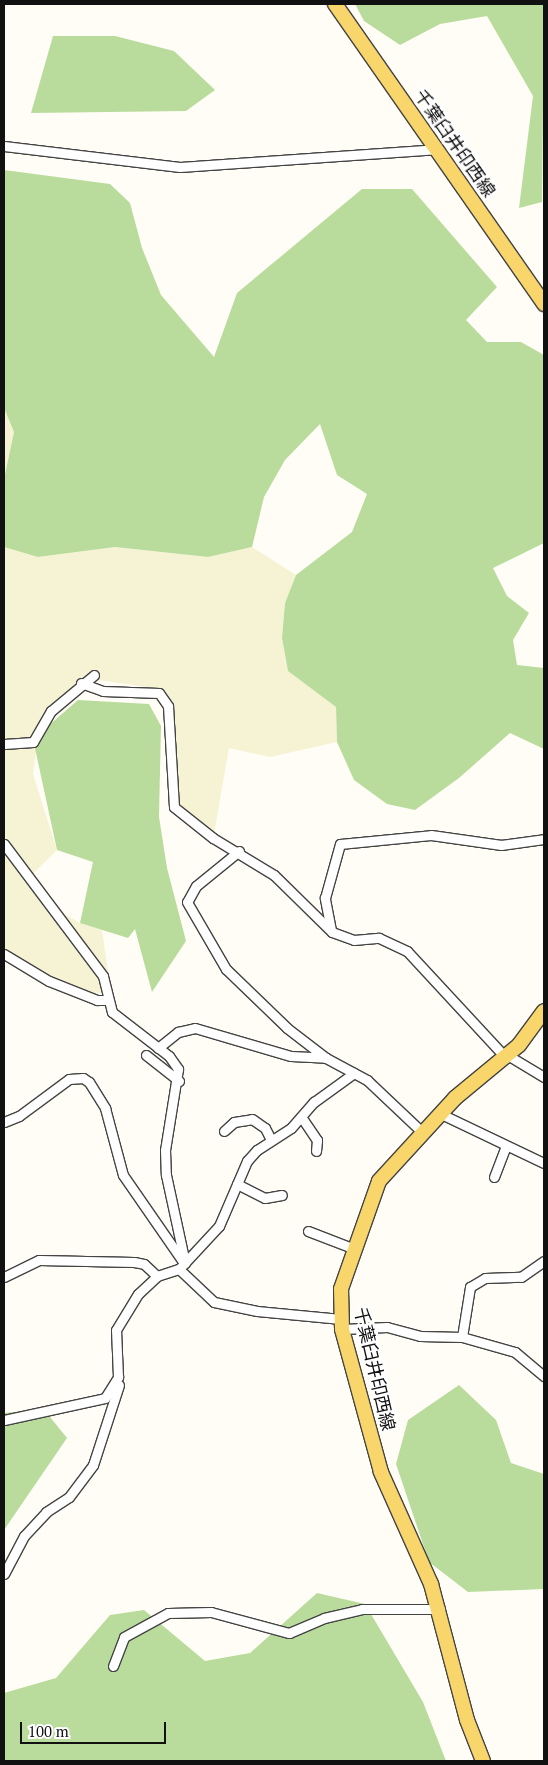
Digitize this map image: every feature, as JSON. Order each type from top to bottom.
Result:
[{"type":"main road","name":"千葉臼井印西線","points":[[335,4],[544,304]]},
{"type":"main road","name":"千葉臼井印西線","points":[[483,1761],[467,1720],[440,1609],[381,1472],[342,1324],[341,1289],[352,1248],[379,1181],[439,1113],[508,1057],[544,1011]]},
{"type":"street","points":[[4,146],[180,168],[435,149]]},
{"type":"street","points":[[4,744],[33,742],[51,711],[81,683],[94,675]]},
{"type":"street","points":[[81,683],[103,691],[151,691],[165,699],[171,736],[174,807],[213,838],[239,851],[274,875],[332,932],[354,940],[379,938],[407,951],[508,1057],[544,1077]]},
{"type":"street","points":[[332,932],[325,898],[340,844],[431,835],[501,845],[544,839]]},
{"type":"street","points":[[4,844],[103,976],[107,1000],[112,1012],[174,1062],[178,1081],[165,1150],[166,1176],[182,1266]]},
{"type":"street","points":[[239,851],[189,894],[190,912],[238,982],[287,1028],[326,1058],[367,1080],[422,1132]]},
{"type":"street","points":[[4,954],[49,981],[97,1000],[107,1000]]},
{"type":"street","points":[[158,1048],[178,1032],[195,1028],[291,1056],[326,1058]]},
{"type":"street","points":[[146,1055],[178,1081]]},
{"type":"street","points":[[4,1574],[24,1536],[46,1512],[69,1497],[93,1465],[96,1446],[118,1392],[116,1330],[138,1294],[157,1276],[182,1266],[222,1221],[248,1161],[271,1140],[302,1118],[314,1102],[354,1073]]},
{"type":"street","points":[[4,1122],[19,1116],[69,1079],[83,1078],[90,1082],[105,1108],[123,1175],[182,1266],[214,1302],[257,1311],[342,1324],[386,1328],[420,1336],[462,1337],[515,1352],[544,1376]]},
{"type":"street","points":[[439,1113],[544,1163]]},
{"type":"street","points":[[302,1118],[317,1140],[316,1151]]},
{"type":"street","points":[[224,1132],[234,1122],[252,1119],[265,1128],[271,1140]]},
{"type":"street","points":[[494,1177],[506,1146]]},
{"type":"street","points":[[237,1184],[265,1198],[282,1195]]},
{"type":"street","points":[[308,1231],[352,1248]]},
{"type":"street","points":[[4,1277],[39,1260],[134,1262],[144,1264],[157,1276]]},
{"type":"street","points":[[462,1337],[470,1287],[485,1278],[522,1277],[544,1261]]},
{"type":"street","points":[[4,1420],[105,1398],[118,1377]]},
{"type":"street","points":[[113,1666],[124,1637],[168,1613],[211,1612],[289,1633],[324,1618],[362,1609],[440,1609]]},
{"type":"shaded area","points":[[4,408],[14,432],[4,479]]},
{"type":"shaded area","points":[[4,547],[39,557],[115,547],[208,557],[252,547],[296,575],[285,603],[282,638],[288,671],[336,707],[337,742],[270,757],[229,748],[214,834],[180,809],[173,702],[160,689],[85,678],[40,722],[33,774],[57,850],[30,877],[43,902],[80,923],[102,930],[111,992],[69,995],[4,957]]},
{"type":"green space","points":[[355,4],[544,4],[542,202],[519,208],[533,96],[487,16],[440,24],[400,45],[364,21]]},
{"type":"green space","points":[[53,36],[115,36],[174,51],[215,90],[186,111],[31,113]]},
{"type":"green space","points":[[4,170],[110,184],[130,203],[142,248],[161,295],[214,357],[237,293],[362,189],[412,189],[497,287],[466,320],[487,342],[521,342],[544,355],[544,543],[493,568],[507,596],[529,613],[513,640],[517,665],[544,668],[544,749],[510,733],[459,778],[415,810],[387,804],[354,780],[337,742],[336,707],[288,671],[282,638],[285,603],[296,575],[352,532],[367,494],[337,475],[320,424],[285,460],[264,497],[252,547],[208,557],[115,547],[38,557],[4,547],[4,479],[14,432],[4,408]]},
{"type":"green space","points":[[78,700],[149,704],[161,726],[159,817],[167,868],[186,941],[152,992],[135,929],[128,938],[80,923],[93,862],[57,850],[33,739]]},
{"type":"green space","points":[[459,1385],[496,1420],[511,1463],[544,1474],[544,1589],[468,1592],[429,1562],[396,1464],[408,1420]]},
{"type":"green space","points":[[25,1411],[50,1417],[67,1438],[4,1530],[4,1413]]},
{"type":"green space","points":[[317,1593],[365,1604],[423,1702],[446,1761],[4,1761],[4,1693],[56,1678],[110,1615],[144,1610],[205,1661],[250,1653]]}]
